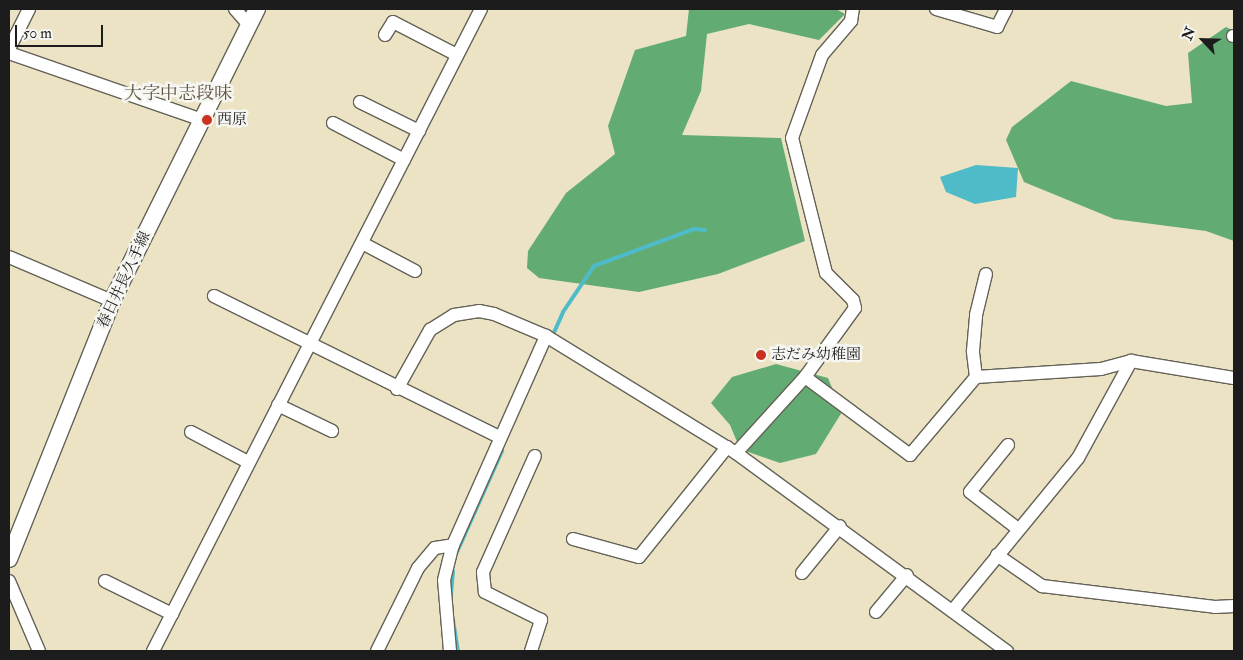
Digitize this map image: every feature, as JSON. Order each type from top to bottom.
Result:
[{"type":"main road","name":"春日井長久手線","points":[[9,559],[112,301],[200,119],[257,9]]},
{"type":"street","points":[[9,49],[29,9]]},
{"type":"street","points":[[236,9],[249,25]]},
{"type":"street","points":[[153,651],[481,9]]},
{"type":"street","points":[[573,539],[639,556],[732,450],[805,377],[855,308],[853,300],[826,273],[792,138],[822,55],[851,20],[853,9]]},
{"type":"street","points":[[936,9],[997,27],[1006,9]]},
{"type":"street","points":[[385,35],[392,22],[457,55]]},
{"type":"street","points":[[9,53],[200,119]]},
{"type":"street","points":[[360,102],[418,131]]},
{"type":"street","points":[[333,123],[404,160]]},
{"type":"street","points":[[362,244],[414,270]]},
{"type":"street","points":[[9,257],[112,301]]},
{"type":"street","points":[[805,377],[910,455],[976,377],[974,351],[976,315],[986,274]]},
{"type":"street","points":[[214,296],[397,389],[499,437]]},
{"type":"street","points":[[397,389],[430,330],[454,315],[480,311],[494,314],[551,339],[732,450],[840,526],[1007,651]]},
{"type":"street","points":[[450,651],[444,580],[453,545],[499,437],[551,339]]},
{"type":"street","points":[[976,377],[1102,368],[1131,361],[1234,378]]},
{"type":"street","points":[[954,610],[1018,529],[1078,458],[1131,361]]},
{"type":"street","points":[[278,405],[332,431]]},
{"type":"street","points":[[191,432],[248,462]]},
{"type":"street","points":[[1008,445],[970,492],[1018,529]]},
{"type":"street","points":[[532,651],[541,620],[485,592],[483,572],[535,456]]},
{"type":"street","points":[[802,573],[840,526]]},
{"type":"street","points":[[377,651],[418,568],[435,548],[453,545]]},
{"type":"street","points":[[997,555],[1042,586],[1187,604],[1234,606]]},
{"type":"street","points":[[876,612],[907,575]]},
{"type":"street","points":[[9,581],[39,651]]},
{"type":"street","points":[[105,581],[172,614]]},
{"type":"green space","points":[[689,9],[836,9],[845,14],[819,40],[749,24],[707,34],[701,91],[682,135],[781,138],[805,241],[718,274],[639,292],[539,278],[527,268],[528,251],[566,193],[615,154],[608,126],[635,50],[686,36]]},
{"type":"green space","points":[[1226,27],[1234,31],[1234,241],[1206,231],[1114,219],[1024,182],[1006,140],[1012,127],[1071,81],[1166,106],[1192,103],[1188,53]]},
{"type":"green space","points":[[776,364],[828,378],[842,412],[816,454],[780,463],[740,449],[730,425],[711,403],[732,377]]},
{"type":"water","points":[[976,165],[1018,168],[1016,197],[975,204],[946,192],[940,177]]},
{"type":"waterway","points":[[552,337],[563,312],[594,266],[694,229],[705,230]]},
{"type":"waterway","points":[[457,552],[502,451]]},
{"type":"waterway","points":[[451,594],[453,571]]},
{"type":"waterway","points":[[453,620],[458,651]]},
{"type":"place","name":"西原","points":[[207,120]]},
{"type":"place","name":"志だみ幼稚園","points":[[761,355]]},
{"type":"district","name":"大字中志段味","points":[[178,94]]}]
